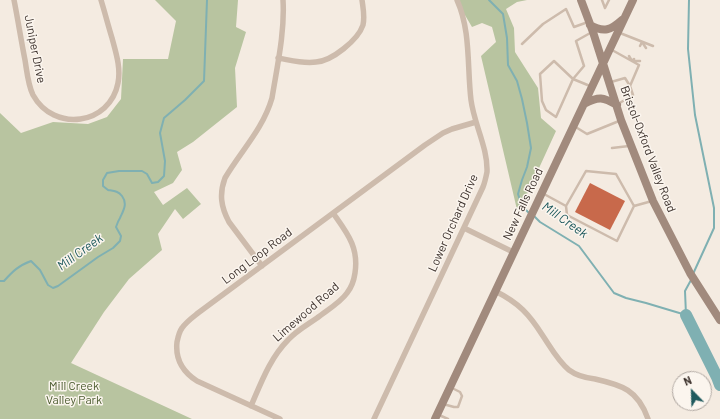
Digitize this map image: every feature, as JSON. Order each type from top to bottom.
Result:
[{"type":"main road","name":"Bristol-Oxford Valley Road","points":[[581,0],[621,120],[653,201],[682,258],[720,320]]},
{"type":"main road","name":"New Falls Road","points":[[436,417],[633,0]]},
{"type":"main road","points":[[590,26],[597,29],[613,28],[624,18]]},
{"type":"main road","points":[[584,104],[600,98],[607,99],[617,105]]},
{"type":"street","name":"Juniper Drive","points":[[14,0],[28,78],[33,94],[43,109],[57,117],[74,120],[86,118],[105,109],[113,98],[119,82],[120,72],[118,59],[101,0]]},
{"type":"street","points":[[262,266],[229,222],[223,209],[221,193],[223,184],[228,174],[264,119],[272,98],[282,34],[284,8],[283,0]]},
{"type":"street","points":[[278,58],[298,62],[316,62],[329,58],[353,40],[358,34],[364,19],[362,0]]},
{"type":"street","name":"Lower Orchard Drive","points":[[374,419],[483,187],[487,174],[485,154],[471,99],[464,19],[457,0]]},
{"type":"street","name":"Long Loop Road","points":[[280,419],[216,391],[192,378],[181,367],[177,355],[176,348],[181,330],[186,323],[198,313],[425,145],[443,133],[476,122]]},
{"type":"street","name":"Limewood Road","points":[[252,406],[271,363],[281,347],[294,335],[340,301],[348,293],[352,284],[356,267],[356,254],[349,237],[333,213]]},
{"type":"street","points":[[464,228],[514,252]]},
{"type":"street","points":[[495,291],[513,300],[530,316],[555,355],[569,370],[583,377],[614,384],[629,392],[641,404],[648,419]]},
{"type":"lane","points":[[602,0],[605,8],[610,0]]},
{"type":"lane","points":[[522,44],[543,24],[566,9],[574,27],[590,26]]},
{"type":"lane","points":[[590,26],[576,41],[584,66],[573,79],[556,117],[546,110],[542,101],[540,74],[554,61],[573,79],[592,87]]},
{"type":"lane","points":[[618,32],[653,46]]},
{"type":"lane","points":[[635,43],[642,42]]},
{"type":"lane","points":[[640,46],[642,42]]},
{"type":"lane","points":[[642,42],[646,48]]},
{"type":"lane","points":[[610,49],[633,60],[640,60]]},
{"type":"lane","points":[[629,56],[639,65],[630,86]]},
{"type":"lane","points":[[609,83],[624,78],[630,86],[633,95],[617,105]]},
{"type":"lane","points":[[574,126],[587,134],[621,120]]},
{"type":"lane","points":[[612,148],[632,146]]},
{"type":"lane","points":[[634,206],[616,174],[586,171],[566,206],[567,215],[617,241],[634,206],[653,201]]},
{"type":"lane","points":[[542,193],[566,206]]},
{"type":"lane","points":[[442,404],[458,407],[461,401],[462,396],[460,392],[450,387]]},
{"type":"lane","points":[[436,417],[448,419]]},
{"type":"green space","name":"Mill Creek Valley Park","points":[[155,0],[238,0],[236,27],[246,32],[235,68],[237,107],[193,142],[177,152],[182,170],[173,183],[154,192],[163,205],[187,188],[201,204],[183,219],[175,209],[158,234],[162,250],[129,279],[104,312],[71,363],[192,419],[0,419],[0,113],[21,133],[53,122],[88,124],[107,117],[121,99],[123,59],[168,59],[176,21]]},
{"type":"green space","points":[[456,0],[527,0],[517,2],[506,9],[514,28],[515,52],[538,88],[541,118],[556,131],[518,214],[481,56],[496,42],[492,27],[482,23],[472,27]]},
{"type":"building","points":[[590,183],[625,201],[610,230],[575,212]]},
{"type":"waterway","name":"Mill Creek","points":[[0,281],[4,281],[16,269],[31,261],[40,270],[48,285],[53,288],[113,248],[120,241],[121,236],[116,227],[124,210],[125,202],[119,193],[108,190],[103,186],[103,180],[107,173],[119,171],[142,171],[147,174],[152,183],[158,182],[164,176],[165,161],[160,133],[164,118],[204,81],[207,0]]},
{"type":"waterway","name":"Mill Creek","points":[[489,0],[503,14],[507,38],[508,65],[517,81],[527,123],[531,148],[527,167],[518,194],[522,206],[529,213]]},
{"type":"waterway","points":[[689,0],[688,49],[695,115],[714,208],[714,228],[693,274]]},
{"type":"waterway","name":"Mill Creek","points":[[533,215],[540,222],[579,246],[614,293],[626,298],[686,315],[685,291],[691,280]]},
{"type":"waterway","name":"Mill Creek","points":[[686,315],[720,385]]}]
